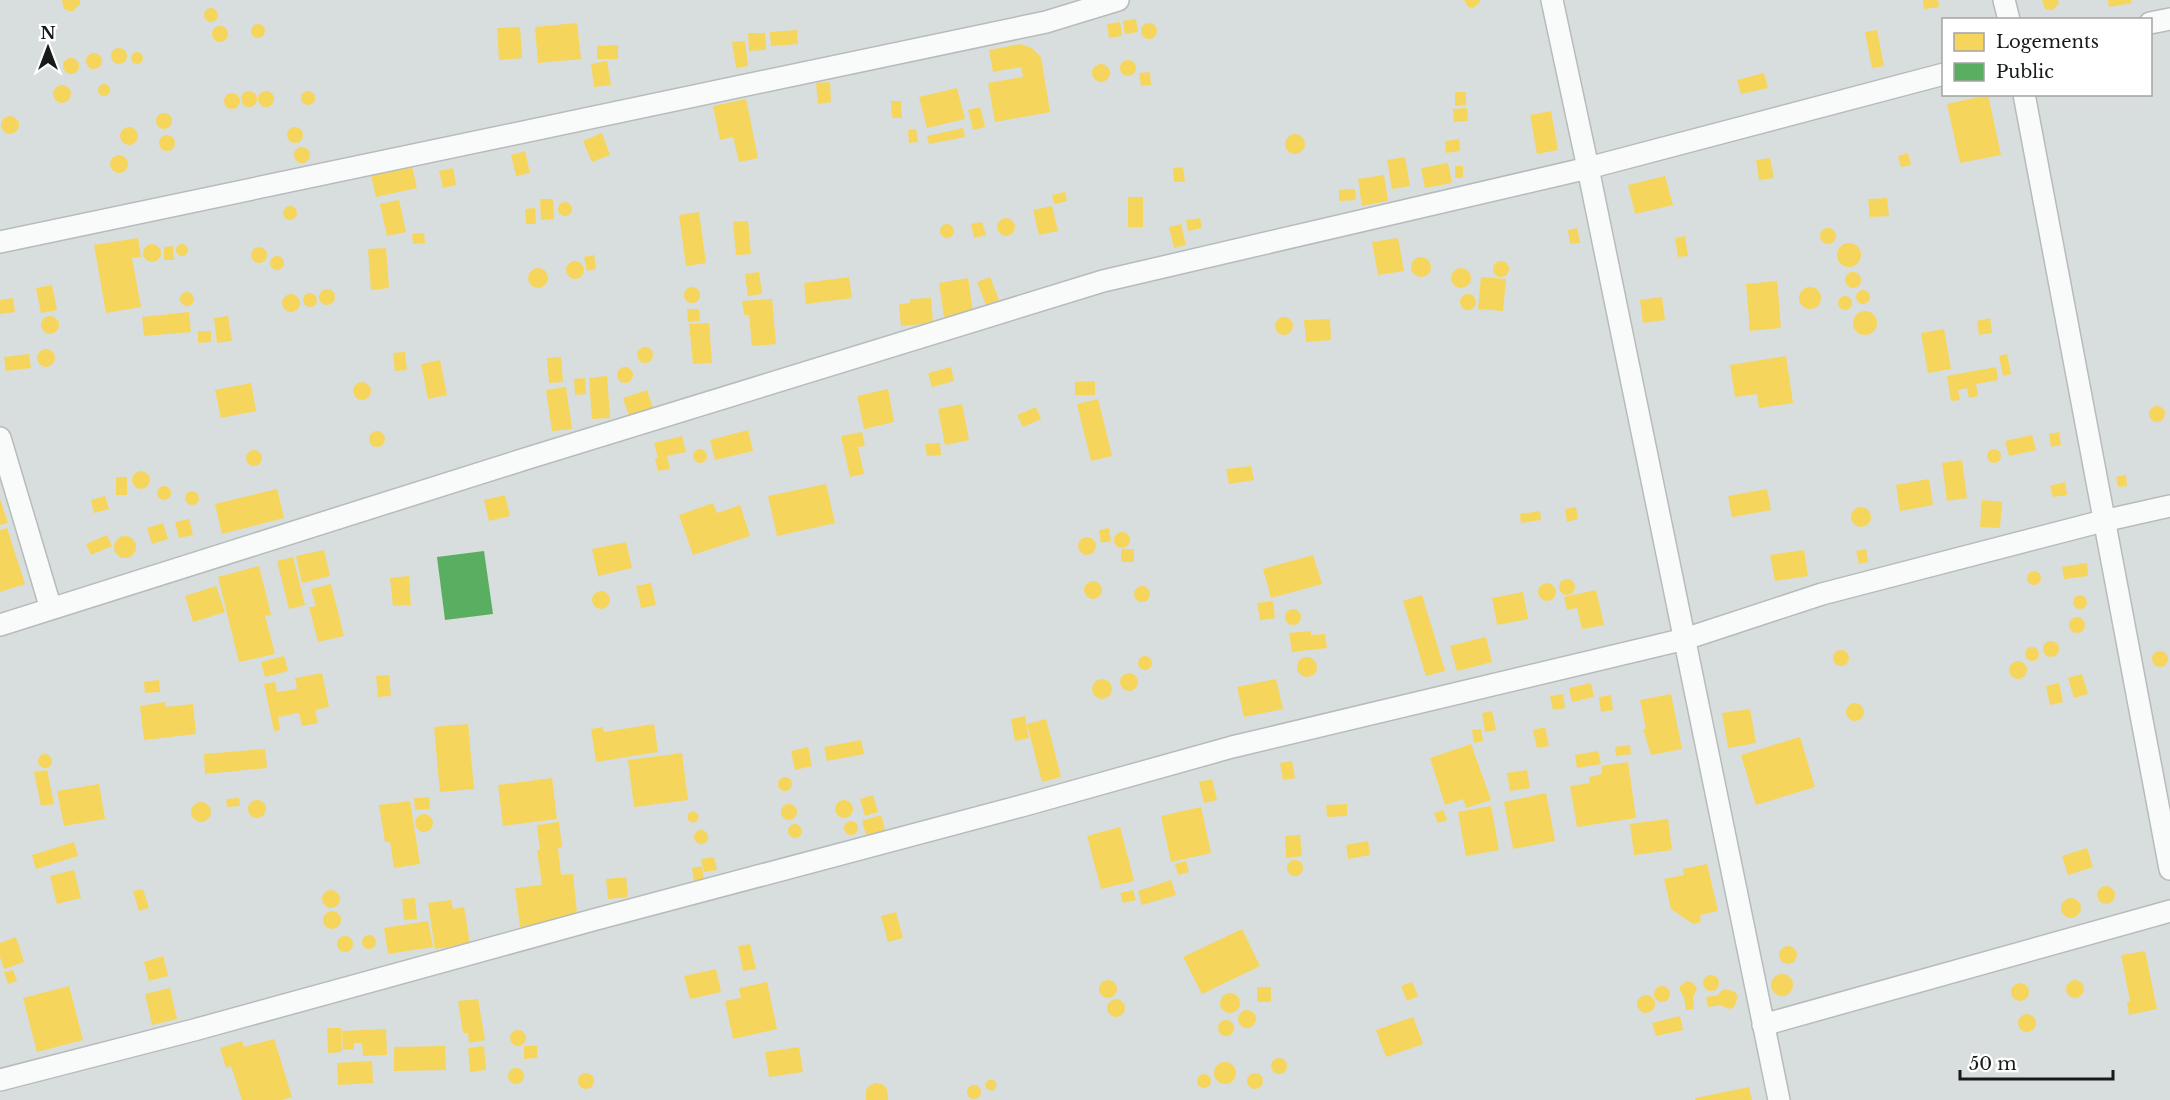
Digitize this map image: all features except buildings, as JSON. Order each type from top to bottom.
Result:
[{"type":"street","points":[[0,242],[1046,22],[1118,0]]},
{"type":"street","points":[[1552,0],[1779,1100]]},
{"type":"street","points":[[2004,0],[2008,18]]},
{"type":"street","points":[[2152,23],[2170,19]]},
{"type":"street","points":[[0,625],[525,459],[1103,281],[1588,168],[1942,75]]},
{"type":"street","points":[[2024,96],[2170,869]]},
{"type":"street","points":[[0,438],[51,609]]},
{"type":"street","points":[[0,1080],[194,1030],[1232,747],[1684,639],[1822,594],[2103,521],[2170,506]]},
{"type":"street","points":[[1763,1025],[2170,911]]}]
